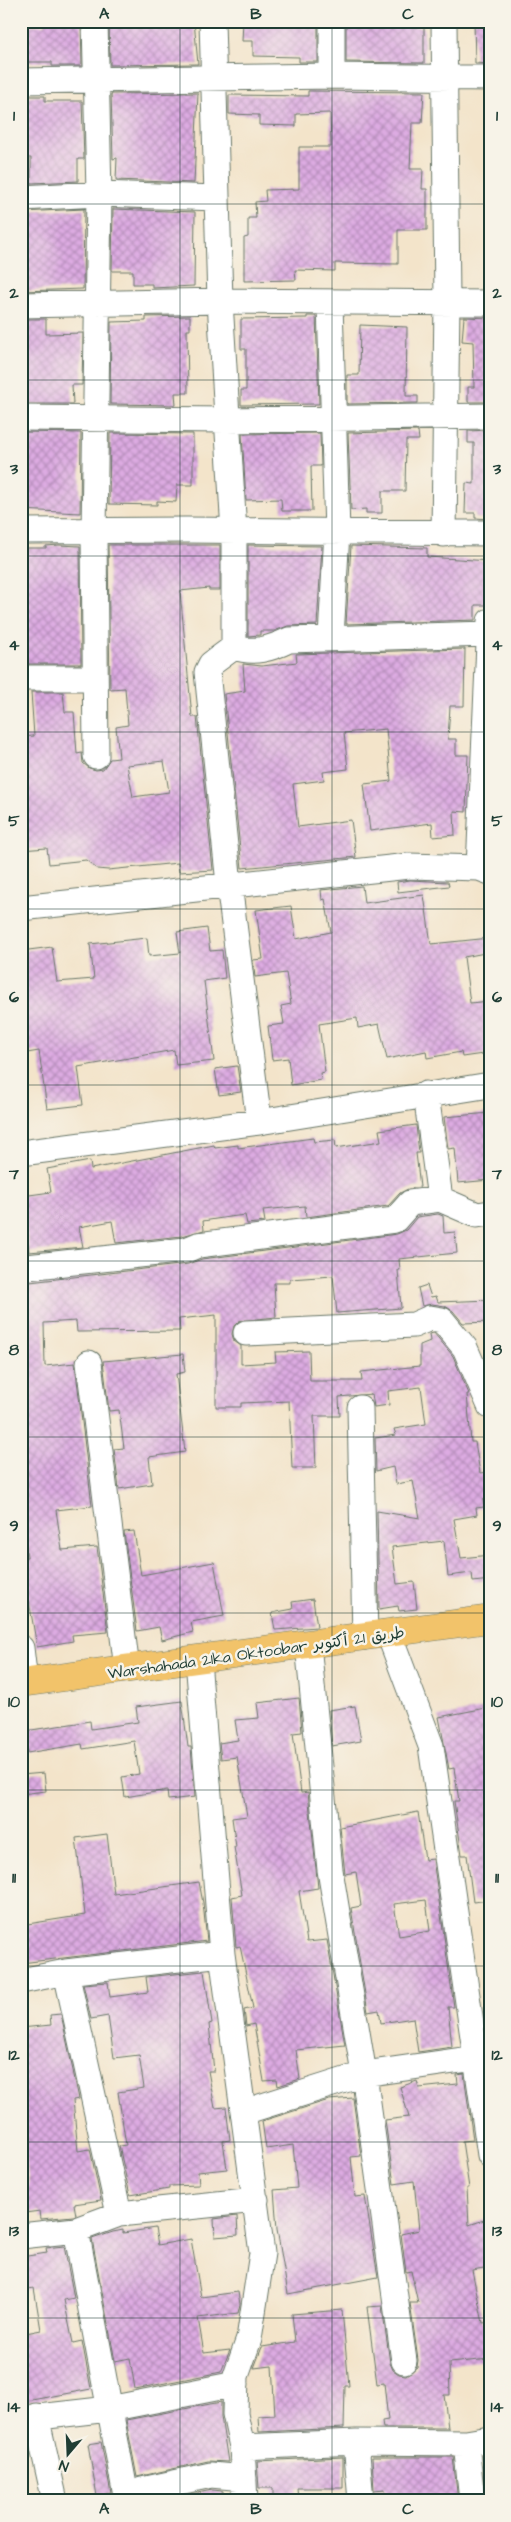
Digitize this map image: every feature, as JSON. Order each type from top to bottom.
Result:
[{"type":"main road","name":"Warshahada 21ka Oktoobar طريق 21 أكتوبر","points":[[23,1683],[490,1619]]},
{"type":"street","points":[[95,21],[98,80],[99,194],[94,532],[96,756]]},
{"type":"street","points":[[212,21],[212,78],[220,302],[234,532],[234,647]]},
{"type":"street","points":[[332,21],[332,76]]},
{"type":"street","points":[[444,21],[447,301],[444,534]]},
{"type":"street","points":[[21,81],[332,76],[490,78]]},
{"type":"street","points":[[21,198],[99,194],[217,198]]},
{"type":"street","points":[[21,305],[220,302],[330,304],[447,301],[490,303]]},
{"type":"street","points":[[330,304],[337,532],[331,637]]},
{"type":"street","points":[[21,418],[226,420],[490,416]]},
{"type":"street","points":[[21,531],[187,530],[234,532],[490,533]]},
{"type":"street","points":[[21,908],[409,866],[484,870],[489,628],[288,640],[269,649],[246,652],[234,647]]},
{"type":"street","points":[[234,647],[211,664],[207,672],[229,884],[259,1122]]},
{"type":"street","points":[[21,678],[95,678]]},
{"type":"street","points":[[21,1152],[259,1122],[490,1085]]},
{"type":"street","points":[[426,1094],[440,1199]]},
{"type":"street","points":[[27,1267],[186,1250],[198,1245],[395,1220],[410,1203],[440,1199],[477,1215],[490,1213]]},
{"type":"street","points":[[246,1333],[414,1324],[430,1318],[442,1320],[466,1348],[490,1406]]},
{"type":"street","points":[[89,1363],[127,1669]]},
{"type":"street","points":[[360,1408],[377,1635],[432,1746],[483,2057],[490,2155]]},
{"type":"street","points":[[308,1644],[330,1870],[364,2074],[404,2361]]},
{"type":"street","points":[[21,1648],[23,1683]]},
{"type":"street","points":[[136,2501],[142,2490],[211,2475],[244,2489],[242,2447],[235,2414],[236,2376],[249,2339],[262,2253],[222,1954],[198,1660]]},
{"type":"street","points":[[21,1981],[66,1972],[222,1954]]},
{"type":"street","points":[[66,1972],[120,2214]]},
{"type":"street","points":[[244,2112],[364,2074],[483,2057]]},
{"type":"street","points":[[21,2236],[76,2230],[120,2214],[256,2200]]},
{"type":"street","points":[[76,2230],[127,2501]]},
{"type":"street","points":[[55,2501],[28,2417],[110,2408],[236,2384]]},
{"type":"street","points":[[242,2447],[356,2442],[478,2441],[472,2501]]},
{"type":"street","points":[[356,2442],[361,2501]]},
{"type":"building","points":[[45,21],[81,21],[82,66],[52,66],[52,62],[21,62],[21,25],[45,25]]},
{"type":"building","points":[[109,21],[126,21],[126,25],[157,25],[157,21],[194,21],[198,64],[110,65]]},
{"type":"building","points":[[243,21],[318,21],[318,62],[299,62],[299,57],[253,56],[253,41],[242,41]]},
{"type":"building","points":[[346,21],[375,21],[375,26],[424,27],[424,63],[346,62]]},
{"type":"building","points":[[474,21],[490,21],[490,64],[475,63]]},
{"type":"building","points":[[308,91],[424,92],[422,123],[412,123],[410,169],[423,169],[422,189],[427,189],[427,230],[398,230],[398,264],[335,263],[335,271],[295,270],[296,280],[244,281],[244,238],[248,237],[248,218],[256,218],[255,202],[266,201],[265,190],[299,189],[299,147],[331,147],[330,113],[296,114],[296,126],[259,125],[259,115],[229,114],[229,95],[308,96]]},
{"type":"building","points":[[198,93],[194,183],[116,180],[117,158],[113,159],[111,94]]},
{"type":"building","points":[[21,96],[45,96],[45,101],[82,101],[84,159],[78,159],[78,181],[31,183],[31,158],[21,158]]},
{"type":"building","points":[[84,209],[83,289],[21,291],[21,212]]},
{"type":"building","points":[[113,209],[195,212],[194,286],[152,288],[152,284],[133,284],[133,271],[112,271]]},
{"type":"building","points":[[190,316],[190,330],[187,330],[188,393],[175,393],[176,405],[110,404],[111,322],[146,321],[146,317]]},
{"type":"building","points":[[307,316],[316,316],[319,404],[241,405],[241,390],[246,390],[246,349],[241,349],[241,319],[307,318]]},
{"type":"building","points":[[464,317],[490,318],[490,402],[468,402],[468,387],[474,387],[473,342],[462,341]]},
{"type":"building","points":[[21,319],[46,319],[46,334],[83,333],[82,385],[72,385],[73,404],[21,404]]},
{"type":"building","points":[[360,325],[407,327],[406,396],[418,396],[418,403],[347,404],[347,375],[359,375]]},
{"type":"building","points":[[490,430],[490,519],[475,518],[475,513],[465,513],[466,483],[474,484],[474,443],[468,443],[468,431]]},
{"type":"building","points":[[418,431],[419,440],[406,440],[405,491],[382,491],[382,513],[366,513],[366,509],[351,510],[348,433]]},
{"type":"building","points":[[21,432],[81,433],[80,513],[21,510]]},
{"type":"building","points":[[110,433],[193,434],[193,485],[177,485],[176,502],[157,501],[157,505],[109,504]]},
{"type":"building","points":[[320,433],[321,466],[311,466],[312,511],[282,511],[281,499],[246,500],[242,434]]},
{"type":"building","points":[[108,545],[220,545],[220,590],[209,590],[209,588],[180,591],[192,717],[197,717],[213,870],[179,872],[178,863],[108,870],[97,869],[86,860],[49,864],[47,848],[21,850],[21,737],[34,736],[31,692],[63,692],[65,712],[74,712],[77,754],[82,753],[83,763],[89,768],[96,770],[103,769],[110,759],[119,758],[116,727],[128,725],[125,688],[110,689]],"holes":[[[164,761],[169,792],[133,797],[127,765]]]},
{"type":"building","points":[[248,545],[322,546],[317,625],[288,626],[274,631],[260,631],[260,635],[248,636]]},
{"type":"building","points":[[46,546],[80,546],[81,664],[21,664],[23,587],[21,587],[21,565],[25,565],[25,548],[46,548]]},
{"type":"building","points":[[351,546],[427,548],[427,557],[490,561],[488,605],[475,605],[475,620],[346,624]]},
{"type":"building","points":[[465,649],[464,706],[450,706],[448,739],[456,739],[456,755],[468,755],[466,812],[454,811],[455,835],[433,837],[432,823],[370,831],[364,784],[391,781],[386,729],[344,733],[348,769],[323,772],[324,780],[293,784],[298,827],[351,820],[356,857],[242,868],[224,694],[245,691],[243,664],[262,666],[297,662],[296,654]]},
{"type":"building","points":[[410,880],[448,882],[449,886],[398,892],[397,882]]},
{"type":"building","points":[[362,886],[364,903],[424,895],[431,944],[490,938],[490,952],[464,957],[470,1003],[490,1001],[490,1053],[462,1057],[461,1052],[427,1058],[426,1051],[387,1059],[379,1024],[358,1028],[357,1018],[319,1024],[325,1072],[320,1073],[321,1080],[291,1085],[288,1058],[272,1060],[268,1026],[284,1024],[281,1006],[291,1004],[286,973],[255,977],[253,960],[263,959],[256,910],[291,906],[296,939],[331,932],[325,899],[322,900],[321,890]]},
{"type":"building","points":[[207,928],[210,951],[222,950],[225,978],[204,981],[214,1061],[176,1065],[174,1050],[78,1067],[83,1105],[47,1109],[39,1051],[21,1054],[21,951],[52,947],[57,982],[94,979],[90,944],[147,938],[149,956],[180,953],[177,932]]},
{"type":"building","points":[[237,1066],[241,1092],[219,1095],[215,1069]]},
{"type":"building","points":[[490,1113],[490,1180],[458,1183],[455,1148],[448,1149],[444,1117]]},
{"type":"building","points":[[416,1125],[419,1153],[416,1153],[420,1187],[408,1189],[400,1193],[388,1206],[306,1217],[305,1206],[263,1210],[265,1222],[247,1224],[245,1215],[229,1217],[203,1221],[204,1230],[182,1236],[116,1243],[112,1221],[79,1227],[83,1247],[29,1252],[22,1196],[51,1192],[47,1169],[90,1161],[91,1169],[214,1145],[215,1148],[238,1145],[238,1148],[313,1138],[314,1142],[335,1140],[336,1148],[381,1141],[379,1130]]},
{"type":"building","points":[[438,1214],[443,1216],[444,1233],[455,1232],[457,1253],[399,1259],[401,1308],[337,1313],[333,1276],[290,1279],[290,1283],[274,1283],[276,1317],[239,1321],[234,1326],[232,1334],[234,1341],[241,1346],[241,1364],[276,1362],[275,1352],[309,1351],[310,1381],[362,1381],[361,1372],[420,1366],[420,1345],[430,1341],[429,1334],[434,1333],[453,1356],[469,1394],[467,1394],[471,1442],[475,1442],[480,1473],[490,1472],[490,1498],[483,1500],[484,1507],[476,1508],[477,1515],[454,1519],[461,1558],[490,1555],[490,1580],[473,1582],[472,1573],[448,1576],[444,1541],[392,1547],[397,1584],[414,1582],[417,1609],[399,1611],[398,1606],[379,1609],[377,1511],[420,1518],[413,1481],[396,1484],[393,1467],[376,1471],[375,1438],[396,1435],[394,1429],[426,1424],[421,1387],[388,1391],[389,1405],[374,1407],[372,1394],[339,1397],[340,1416],[314,1416],[316,1468],[292,1468],[289,1401],[241,1403],[241,1407],[216,1407],[216,1315],[179,1319],[180,1331],[77,1332],[76,1321],[44,1323],[45,1366],[75,1363],[92,1506],[56,1510],[62,1550],[97,1547],[108,1632],[72,1635],[73,1641],[37,1647],[29,1601],[21,1602],[21,1558],[27,1557],[21,1515],[21,1344],[24,1343],[21,1283],[188,1264],[202,1259],[397,1234],[406,1230],[417,1217]]},
{"type":"building","points":[[427,1285],[431,1297],[436,1296],[438,1302],[490,1300],[490,1322],[463,1323],[453,1311],[445,1306],[432,1304],[422,1306],[418,1288]]},
{"type":"building","points":[[183,1354],[185,1372],[176,1374],[185,1452],[149,1457],[152,1484],[119,1489],[114,1449],[124,1448],[119,1410],[109,1411],[103,1361]]},
{"type":"building","points":[[134,1531],[141,1575],[214,1562],[224,1616],[191,1622],[193,1632],[162,1640],[159,1627],[137,1631],[124,1532]]},
{"type":"building","points":[[313,1599],[317,1627],[275,1630],[272,1613],[293,1609],[292,1602]]},
{"type":"building","points":[[299,1698],[302,1732],[293,1733],[301,1793],[308,1792],[318,1888],[299,1891],[307,1942],[327,1940],[345,2045],[296,2050],[300,2079],[278,2086],[277,2080],[264,2081],[254,2024],[246,2026],[244,2010],[253,2008],[240,1946],[236,1947],[232,1897],[242,1895],[234,1847],[236,1847],[232,1818],[247,1816],[237,1757],[221,1759],[219,1743],[238,1740],[235,1720],[259,1718],[257,1703]]},
{"type":"building","points":[[182,1701],[188,1747],[191,1747],[195,1797],[168,1800],[167,1790],[125,1797],[122,1777],[139,1774],[134,1741],[83,1749],[82,1744],[27,1753],[25,1731],[90,1721],[91,1729],[138,1722],[136,1707]]},
{"type":"building","points":[[355,1706],[361,1741],[332,1746],[329,1710]]},
{"type":"building","points":[[486,1708],[490,1727],[490,1900],[473,1902],[467,1855],[462,1855],[454,1801],[459,1801],[454,1768],[449,1769],[439,1717]]},
{"type":"building","points":[[44,1773],[46,1791],[21,1794],[21,1775]]},
{"type":"building","points":[[418,1812],[425,1860],[433,1859],[454,2007],[448,2007],[452,2047],[418,2052],[413,2018],[381,2023],[379,2010],[368,2012],[351,1908],[361,1906],[356,1872],[345,1874],[340,1827]],"holes":[[[426,1900],[430,1931],[399,1936],[394,1904]]]},
{"type":"building","points":[[107,1834],[114,1894],[199,1882],[207,1941],[21,1963],[21,1925],[85,1915],[76,1838]]},
{"type":"building","points":[[204,1971],[212,2023],[209,2024],[214,2071],[208,2071],[215,2108],[226,2107],[230,2140],[223,2141],[227,2169],[198,2172],[199,2185],[169,2186],[169,2189],[130,2195],[119,2146],[126,2145],[118,2092],[144,2088],[139,2055],[114,2058],[108,2016],[91,2019],[83,1984],[108,1982],[110,1997],[148,1992],[146,1977]]},
{"type":"building","points":[[61,2014],[79,2099],[73,2100],[78,2151],[90,2149],[101,2200],[74,2204],[76,2215],[73,2216],[41,2219],[40,2211],[25,2213],[22,2187],[29,2186],[25,2150],[22,2150],[21,2141],[21,2028],[51,2025],[50,2015]]},
{"type":"building","points":[[464,2074],[473,2140],[462,2141],[469,2188],[467,2188],[469,2225],[490,2218],[490,2267],[472,2270],[483,2323],[490,2322],[490,2359],[449,2363],[450,2395],[444,2395],[448,2428],[383,2428],[382,2421],[388,2420],[384,2383],[377,2384],[367,2307],[382,2306],[390,2363],[393,2370],[399,2374],[406,2375],[417,2367],[418,2360],[410,2303],[418,2303],[411,2271],[406,2272],[401,2234],[419,2230],[414,2181],[394,2184],[385,2120],[409,2117],[400,2087],[417,2081],[419,2088],[458,2084],[457,2075]]},
{"type":"building","points":[[353,2098],[361,2156],[351,2157],[355,2197],[365,2196],[378,2277],[288,2294],[277,2229],[274,2190],[297,2188],[293,2145],[266,2149],[262,2121],[329,2100]]},
{"type":"building","points":[[237,2216],[238,2235],[215,2237],[214,2219]]},
{"type":"building","points":[[155,2228],[158,2245],[191,2239],[201,2297],[238,2292],[240,2304],[238,2313],[198,2318],[204,2353],[230,2350],[221,2372],[135,2389],[130,2358],[115,2361],[92,2239],[123,2230],[123,2233]]},
{"type":"building","points":[[64,2246],[74,2298],[64,2300],[73,2343],[82,2341],[91,2389],[21,2402],[21,2334],[41,2330],[34,2288],[21,2290],[21,2257],[47,2253],[46,2248]]},
{"type":"building","points":[[342,2310],[349,2386],[345,2386],[344,2428],[259,2432],[258,2416],[275,2415],[272,2366],[254,2368],[262,2347],[295,2342],[292,2314]]},
{"type":"building","points":[[221,2402],[221,2417],[228,2462],[208,2461],[137,2477],[126,2420]]},
{"type":"building","points":[[101,2442],[111,2493],[97,2496],[88,2444]]},
{"type":"building","points":[[343,2457],[343,2488],[297,2488],[298,2501],[273,2501],[273,2488],[259,2488],[257,2461]]},
{"type":"building","points":[[372,2457],[453,2457],[458,2501],[386,2501],[385,2489],[374,2490]]},
{"type":"building","points":[[490,2465],[490,2495],[486,2496],[483,2466]]},
{"type":"building","points":[[212,2490],[223,2491],[223,2496],[217,2496],[217,2501],[160,2501]]}]
